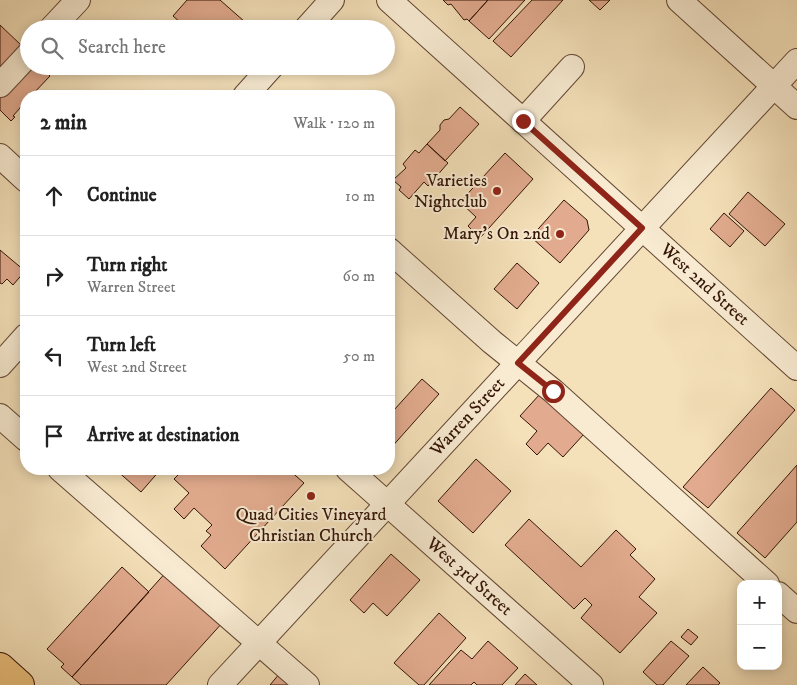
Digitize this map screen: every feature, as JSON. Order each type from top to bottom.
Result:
[{"type":"main road","points":[[0,667],[20,685]]},
{"type":"street","points":[[59,20],[78,0]]},
{"type":"street","points":[[314,20],[332,0]]},
{"type":"street","name":"West 2nd Street","points":[[389,0],[797,368]]},
{"type":"street","points":[[679,0],[797,107]]},
{"type":"street","name":"Warren Street","points":[[220,685],[797,61]]},
{"type":"street","points":[[0,85],[20,64]]},
{"type":"street","points":[[523,121],[572,67]]},
{"type":"street","points":[[250,90],[264,75]]},
{"type":"street","points":[[0,156],[20,174]]},
{"type":"street","points":[[395,255],[518,363],[553,391],[763,580]]},
{"type":"street","points":[[0,365],[20,343]]},
{"type":"street","points":[[0,416],[20,434]]},
{"type":"street","points":[[67,475],[307,685]]},
{"type":"street","name":"West 3rd Street","points":[[355,475],[591,685]]},
{"type":"street","points":[[782,598],[797,611]]},
{"type":"building","points":[[187,0],[220,0],[243,20],[178,20],[173,16]]},
{"type":"building","points":[[443,0],[487,1],[469,21],[467,19],[464,20],[451,4],[448,5]]},
{"type":"building","points":[[488,0],[525,0],[489,39],[469,21]]},
{"type":"building","points":[[532,0],[563,0],[511,57],[493,41]]},
{"type":"building","points":[[589,0],[610,0],[600,10]]},
{"type":"building","points":[[0,25],[20,44],[20,48],[0,71]]},
{"type":"building","points":[[21,75],[50,76],[37,90],[20,90],[20,108],[11,121],[0,110],[0,98]]},
{"type":"building","points":[[460,107],[479,124],[445,161],[427,144],[440,130],[440,125],[444,120],[449,119]]},
{"type":"building","points":[[427,144],[448,163],[428,186],[424,182],[409,199],[399,190],[401,187],[395,182],[395,178],[406,168],[403,164],[415,150],[419,153]]},
{"type":"building","name":"Varieties Nightclub","points":[[505,153],[533,179],[480,238],[468,226],[476,217],[460,202]]},
{"type":"building","points":[[748,192],[785,224],[765,246],[729,214]]},
{"type":"building","name":"Mary's On 2nd","points":[[564,200],[587,220],[589,230],[560,263],[531,237]]},
{"type":"building","points":[[724,213],[744,231],[730,247],[710,229]]},
{"type":"building","points":[[0,250],[20,267],[20,277],[13,285],[7,279],[2,284],[0,283]]},
{"type":"building","points":[[517,263],[539,283],[517,309],[494,289]]},
{"type":"building","points":[[422,379],[439,394],[395,443],[395,409]]},
{"type":"building","points":[[771,388],[795,410],[708,508],[683,487]]},
{"type":"building","points":[[540,394],[584,434],[563,457],[548,443],[537,455],[526,444],[537,431],[520,416]]},
{"type":"building","points":[[476,459],[511,491],[473,533],[438,501]]},
{"type":"building","points":[[797,465],[797,522],[765,558],[737,533]]},
{"type":"building","points":[[122,475],[156,475],[141,492]]},
{"type":"building","points":[[178,475],[295,475],[304,483],[225,569],[201,546],[211,535],[206,531],[212,525],[194,508],[184,519],[174,509],[189,493],[174,479]]},
{"type":"building","points":[[529,519],[581,567],[616,530],[636,549],[630,555],[655,579],[639,597],[657,613],[620,653],[581,618],[592,605],[585,598],[574,609],[505,545]]},
{"type":"building","points":[[391,554],[420,580],[387,616],[373,603],[364,613],[350,600]]},
{"type":"building","points":[[122,567],[149,592],[72,677],[61,667],[64,664],[47,649]]},
{"type":"building","points":[[168,570],[224,621],[166,685],[81,685],[72,677]]},
{"type":"building","points":[[439,613],[466,638],[424,685],[419,685],[394,663]]},
{"type":"building","points":[[688,629],[698,637],[691,645],[681,637]]},
{"type":"building","points":[[488,641],[518,668],[502,685],[477,685],[474,682],[471,685],[429,685],[461,650],[472,659]]},
{"type":"building","points":[[671,641],[689,656],[663,685],[657,685],[643,672]]},
{"type":"building","points":[[703,667],[720,683],[718,685],[686,685]]},
{"type":"building","points":[[280,673],[293,685],[270,685]]},
{"type":"building","points":[[525,674],[537,685],[515,685]]},
{"type":"place","name":"Varieties Nightclub","points":[[497,191]]},
{"type":"place","name":"Mary's On 2nd","points":[[560,234]]},
{"type":"place","name":"Quad Cities Vineyard Christian Church","points":[[311,496]]},
{"type":"route","points":[[523,121],[642,228],[518,363],[553,391]]}]
